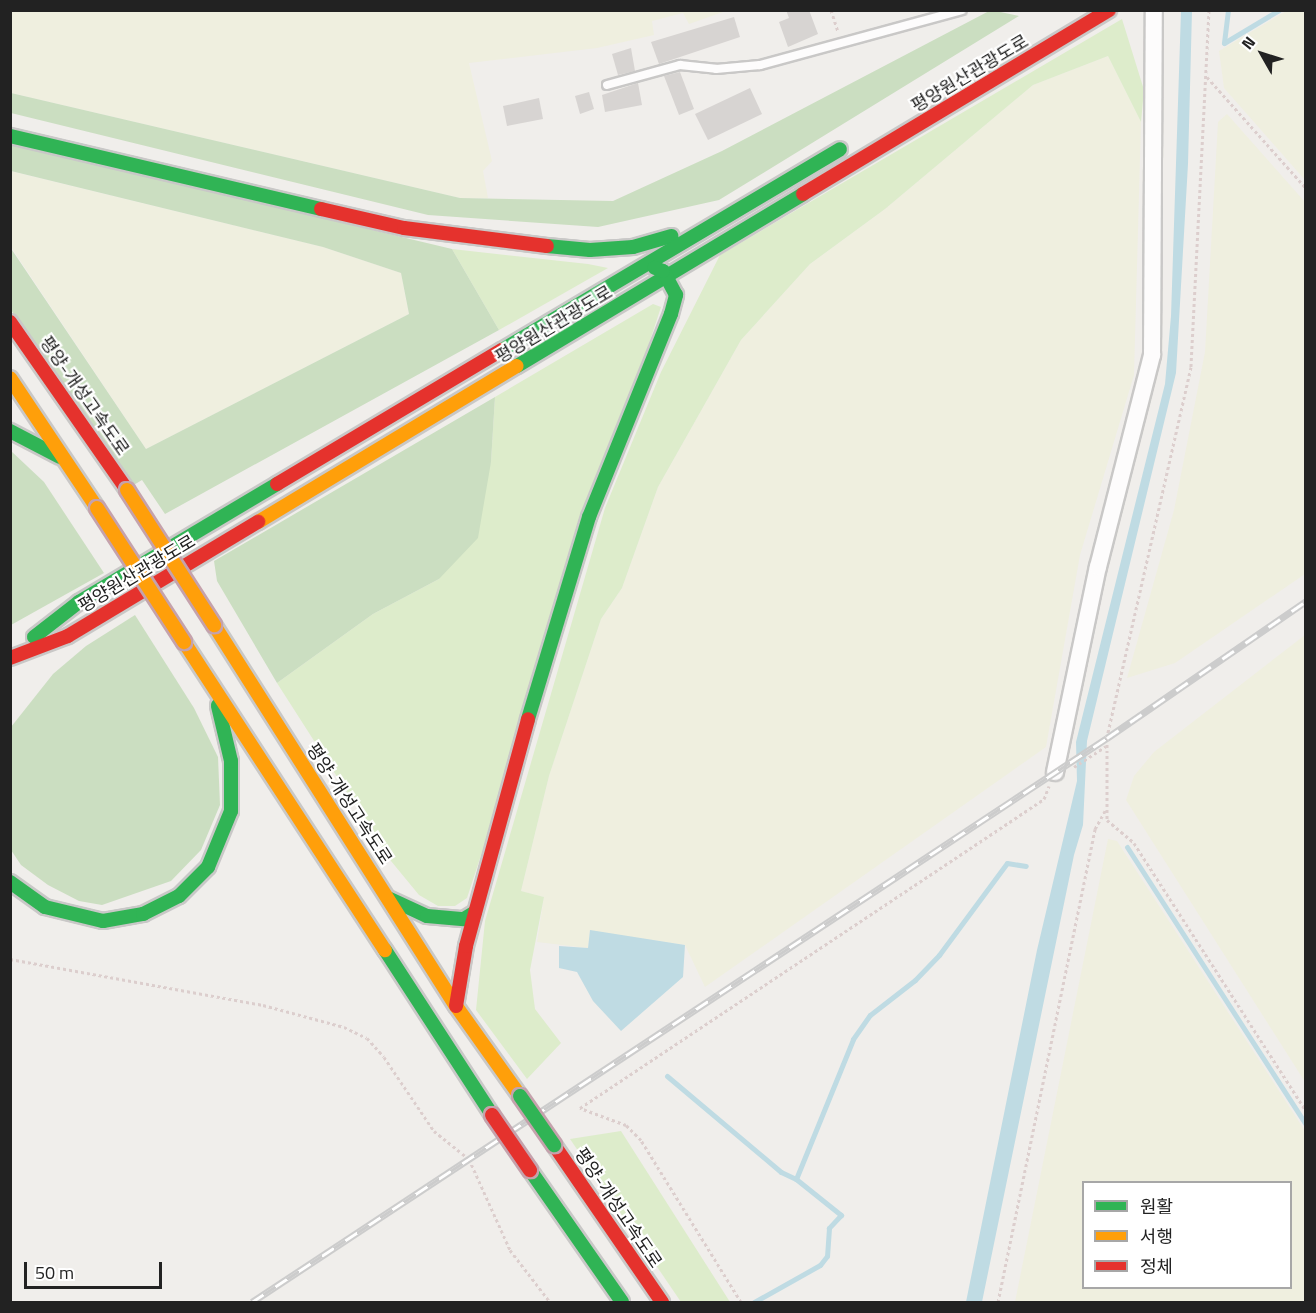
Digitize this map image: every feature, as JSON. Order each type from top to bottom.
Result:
[{"type":"highway","name":"평양원산관광도로","points":[[10,657],[68,636],[668,278],[1109,10]]},
{"type":"highway","points":[[10,136],[404,228],[497,242],[590,250],[633,247],[715,223]]},
{"type":"highway","name":"평양원산관광도로","points":[[10,657],[79,602],[849,144]]},
{"type":"highway","points":[[456,1006],[475,912],[551,635],[589,517],[671,314],[676,295],[663,271],[641,267]]},
{"type":"highway","name":"평양-개성고속도로","points":[[10,321],[127,490],[456,1006],[662,1302]]},
{"type":"highway","points":[[10,378],[184,642],[206,671],[492,1115],[622,1302]]},
{"type":"highway","points":[[10,431],[65,460]]},
{"type":"highway","points":[[10,882],[45,907],[83,920],[103,921],[143,915],[179,896],[195,883],[208,867],[226,831],[232,791],[225,731],[206,671]]},
{"type":"highway","points":[[388,898],[427,916],[464,919],[475,912]]},
{"type":"street","points":[[1054,772],[1098,567],[1152,355],[1154,10]]},
{"type":"lane","points":[[607,85],[680,65],[716,69],[760,65],[962,10]]},
{"type":"path","points":[[831,10],[843,42]]},
{"type":"path","points":[[1209,10],[1191,367],[1106,746],[1107,820],[1134,843],[1305,1111]]},
{"type":"path","points":[[1206,76],[1305,188]]},
{"type":"path","points":[[741,1302],[641,1140],[626,1125],[580,1108],[1044,799],[1054,772],[1059,777],[1106,746]]},
{"type":"path","points":[[998,1302],[1095,830],[1107,807]]},
{"type":"path","points":[[10,959],[263,1005],[344,1027],[367,1038],[384,1057],[434,1131],[469,1159],[510,1250],[550,1302]]},
{"type":"green space","points":[[991,10],[1019,16],[719,200],[598,227],[428,215],[11,113],[11,93],[460,198],[613,201],[722,151]]},
{"type":"green space","points":[[1288,10],[1305,11],[1305,180],[1224,88],[1219,51]]},
{"type":"green space","points":[[11,11],[726,11],[689,24],[683,13],[652,21],[654,35],[597,48],[469,63],[492,161],[483,171],[488,198],[460,198],[11,93]]},
{"type":"green space","points":[[1122,19],[1144,90],[1141,122],[1108,56],[1033,85],[885,209],[810,264],[741,340],[658,487],[622,588],[601,619],[549,776],[521,891],[544,897],[530,970],[535,1009],[561,1043],[527,1079],[476,1010],[485,921],[605,508],[661,372],[720,255]]},
{"type":"green space","points":[[1108,56],[1141,122],[1134,375],[1080,555],[1046,747],[705,987],[685,945],[590,931],[588,948],[537,942],[544,897],[521,891],[549,776],[601,619],[622,588],[658,487],[741,340],[810,264],[885,209],[1033,85]]},
{"type":"green space","points":[[1227,114],[1305,202],[1305,574],[1175,663],[1127,678],[1174,510],[1205,352],[1218,122]]},
{"type":"green space","points":[[11,144],[452,249],[499,330],[165,514],[142,480],[132,486],[11,310],[10,247],[146,449],[409,314],[401,273],[323,247],[11,171]]},
{"type":"green space","points":[[10,171],[323,247],[401,273],[409,314],[146,449],[11,247]]},
{"type":"green space","points":[[452,249],[588,264],[608,268],[499,330]]},
{"type":"green space","points":[[653,304],[661,307],[467,898],[455,906],[438,906],[419,895],[391,861],[277,683],[373,614],[439,579],[491,462],[495,397]]},
{"type":"green space","points":[[495,397],[491,462],[478,538],[439,579],[373,614],[277,683],[217,581],[214,561]]},
{"type":"green space","points":[[10,450],[44,482],[104,573],[11,625]]},
{"type":"green space","points":[[135,615],[194,708],[218,757],[220,805],[201,850],[171,881],[102,905],[79,901],[48,885],[21,865],[11,850],[11,727],[53,674],[86,646]]},
{"type":"green space","points":[[1305,635],[1305,1082],[1126,800],[1134,776],[1154,752]]},
{"type":"green space","points":[[1108,839],[1117,841],[1305,1131],[1305,1302],[1015,1302]]},
{"type":"green space","points":[[621,1131],[730,1302],[681,1302],[570,1139]]},
{"type":"water","points":[[1181,11],[1192,11],[1188,164],[1176,373],[1087,741],[1083,825],[1074,855],[982,1302],[966,1302],[1037,950],[1077,781],[1076,742],[1165,384],[1171,316]]},
{"type":"water","points":[[590,930],[685,945],[683,977],[621,1031],[593,1001],[577,972],[559,968],[559,946],[588,948]]},
{"type":"building","points":[[786,10],[809,10],[818,34],[788,47],[779,22],[789,18]]},
{"type":"building","points":[[734,17],[740,37],[659,64],[651,42]]},
{"type":"building","points":[[631,48],[635,71],[618,75],[612,54]]},
{"type":"building","points":[[680,72],[694,109],[679,115],[664,76]]},
{"type":"building","points":[[638,83],[642,105],[605,112],[602,95]]},
{"type":"building","points":[[750,88],[762,114],[708,140],[695,114]]},
{"type":"building","points":[[589,92],[594,109],[580,114],[575,96]]},
{"type":"building","points":[[539,98],[543,119],[507,126],[503,106]]},
{"type":"waterway","points":[[1228,10],[1224,43],[1279,10]]},
{"type":"waterway","points":[[1127,847],[1306,1125]]},
{"type":"waterway","points":[[796,1179],[853,1039],[870,1015],[915,980],[939,955],[1007,863],[1026,866]]},
{"type":"waterway","points":[[667,1076],[781,1172],[796,1179],[841,1215],[829,1228],[827,1256],[820,1265],[754,1302]]},
{"type":"railway","points":[[252,1302],[1107,738],[1306,601]]},
{"type":"traffic: fast","points":[[10,136],[321,209]]},
{"type":"traffic: fast","points":[[502,350],[840,149]]},
{"type":"traffic: fast","points":[[517,366],[803,194]]},
{"type":"traffic: fast","points":[[547,246],[590,250],[633,247],[671,236]]},
{"type":"traffic: fast","points":[[528,719],[589,517],[671,314],[676,295],[663,271],[655,268]]},
{"type":"traffic: fast","points":[[10,431],[60,457]]},
{"type":"traffic: fast","points":[[34,637],[79,602],[277,484]]},
{"type":"traffic: fast","points":[[10,882],[45,907],[103,921],[143,914],[179,896],[208,867],[231,811],[231,761],[218,706]]},
{"type":"traffic: fast","points":[[388,898],[427,916],[464,919],[475,912]]},
{"type":"traffic: fast","points":[[385,950],[492,1115]]},
{"type":"traffic: fast","points":[[520,1096],[554,1145]]},
{"type":"traffic: fast","points":[[530,1170],[622,1302]]},
{"type":"traffic: slow","points":[[258,522],[517,366]]},
{"type":"traffic: slow","points":[[10,378],[97,508]]},
{"type":"traffic: slow","points":[[127,490],[214,625]]},
{"type":"traffic: slow","points":[[97,508],[184,642]]},
{"type":"traffic: slow","points":[[214,625],[456,1006],[520,1096]]},
{"type":"traffic: slow","points":[[184,642],[385,950]]},
{"type":"traffic: jam","points":[[803,194],[1109,10]]},
{"type":"traffic: jam","points":[[321,209],[404,228],[547,246]]},
{"type":"traffic: jam","points":[[10,322],[127,490]]},
{"type":"traffic: jam","points":[[277,484],[502,350]]},
{"type":"traffic: jam","points":[[10,658],[68,636],[258,522]]},
{"type":"traffic: jam","points":[[456,1006],[466,946],[528,719]]},
{"type":"traffic: jam","points":[[492,1115],[530,1170]]},
{"type":"traffic: jam","points":[[554,1145],[662,1302]]}]
